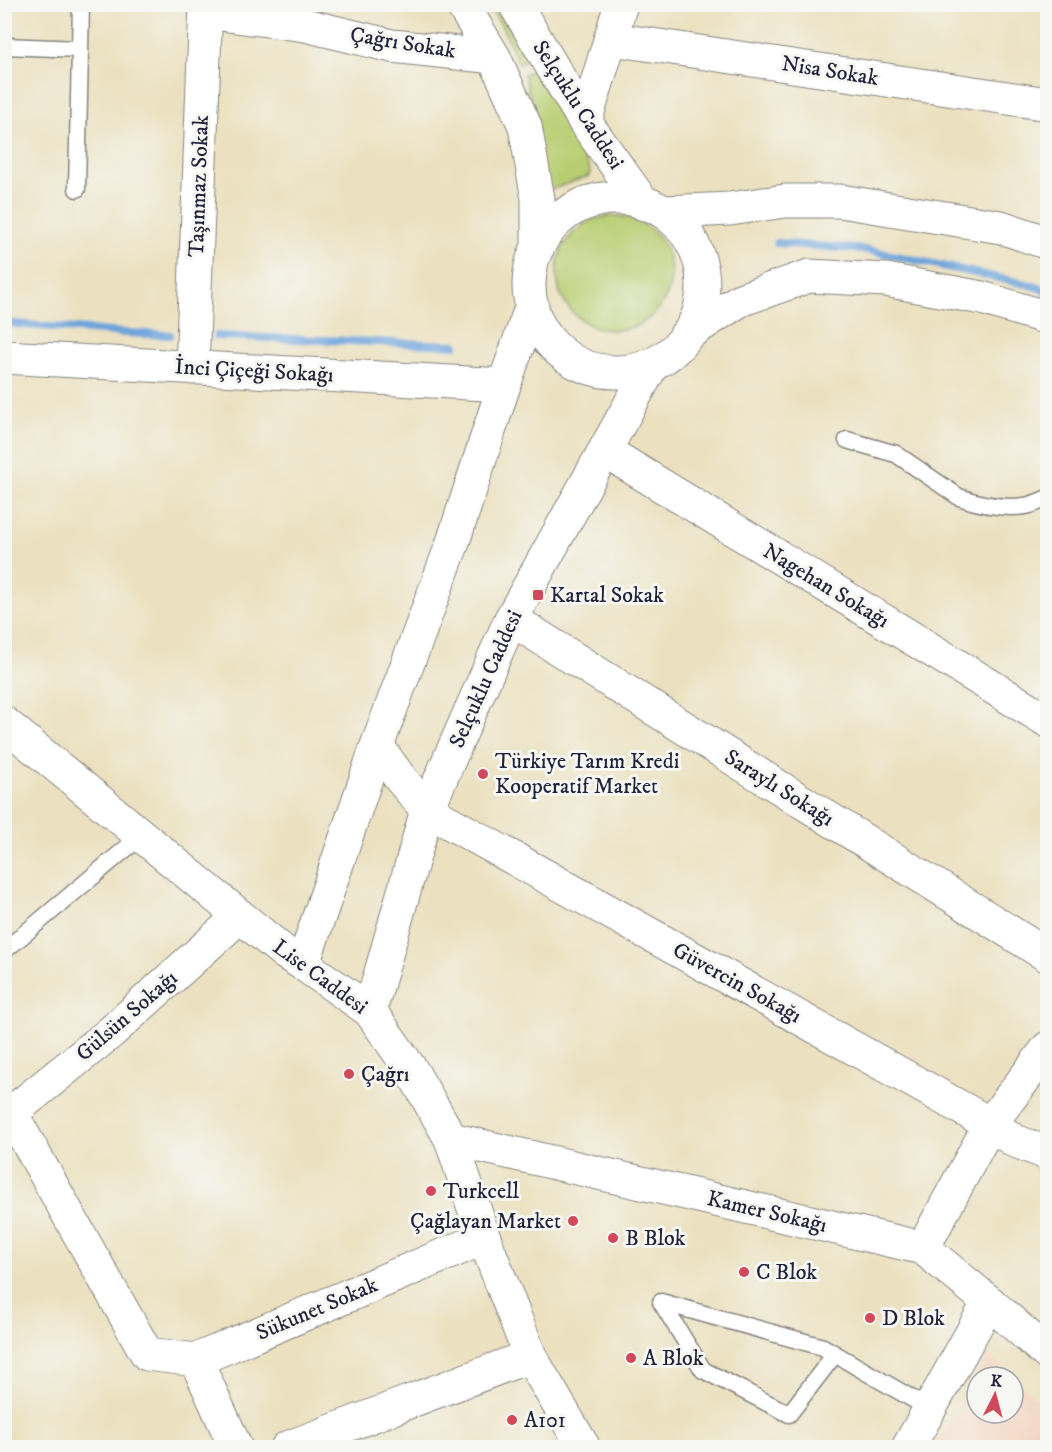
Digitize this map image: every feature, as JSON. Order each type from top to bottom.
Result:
[{"type":"street","name":"Selçuklu Caddesi","points":[[462,4],[494,57],[525,126],[538,199],[538,247]]},
{"type":"street","name":"Selçuklu Caddesi","points":[[515,4],[585,122],[654,208]]},
{"type":"street","points":[[585,122],[621,4]]},
{"type":"street","name":"Çağrı Sokak","points":[[206,8],[305,25],[392,45],[494,57]]},
{"type":"street","name":"Taşınmaz Sokak","points":[[192,368],[206,8]]},
{"type":"street","name":"Nisa Sokak","points":[[612,39],[1047,104]]},
{"type":"street","points":[[595,200],[635,201],[654,208],[681,227],[697,259],[702,281],[702,298],[696,317],[677,348],[665,359],[651,367],[639,371],[610,373],[584,366],[570,359],[547,338],[540,327],[532,305],[530,284],[532,264],[538,247],[556,220],[579,206],[595,200]]},
{"type":"street","points":[[654,208],[730,209],[784,201],[840,201],[1001,226],[1047,243]]},
{"type":"street","points":[[686,335],[740,300],[809,276],[886,280],[982,298],[1047,318]]},
{"type":"street","points":[[303,964],[376,746],[453,542],[532,305]]},
{"type":"street","name":"İnci Çiçeği Sokağı","points":[[4,357],[504,385]]},
{"type":"street","name":"Selçuklu Caddesi","points":[[370,1011],[427,810],[511,619],[651,367]]},
{"type":"street","name":"Nagehan Sokağı","points":[[605,451],[1047,721]]},
{"type":"street","name":"Saraylı Sokağı","points":[[511,619],[1047,956]]},
{"type":"street","name":"Lise Caddesi","points":[[4,723],[285,953],[370,1011],[412,1071],[451,1139],[484,1238],[530,1356],[584,1448]]},
{"type":"street","points":[[376,746],[427,810]]},
{"type":"street","name":"Güvercin Sokağı","points":[[427,810],[990,1124],[1015,1141],[1047,1155]]},
{"type":"street","name":"Gülsün Sokağı","points":[[8,1115],[110,1033],[240,916]]},
{"type":"street","points":[[923,1248],[990,1124],[1047,1048]]},
{"type":"street","name":"Sükunet Sokak","points":[[8,1115],[147,1354],[196,1360],[484,1238]]},
{"type":"street","name":"Kamer Sokağı","points":[[451,1139],[923,1248],[989,1302],[1047,1354]]},
{"type":"street","points":[[908,1448],[989,1302]]},
{"type":"street","points":[[287,1448],[530,1356]]},
{"type":"street","points":[[196,1360],[236,1448]]},
{"type":"lane","points":[[77,189],[81,4]]},
{"type":"lane","points":[[4,46],[80,49]]},
{"type":"lane","points":[[847,440],[896,454],[968,501],[1008,507],[1027,506],[1047,498]]},
{"type":"lane","points":[[4,951],[141,836]]},
{"type":"lane","points":[[835,1354],[789,1414],[703,1370],[661,1302],[823,1347],[930,1409]]},
{"type":"shaded area","points":[[988,1354],[1000,1365],[982,1365]]},
{"type":"shaded area","points":[[1025,1388],[1047,1408],[1047,1447],[937,1447],[965,1396],[965,1425],[1025,1425]]},
{"type":"green space","points":[[488,5],[497,5],[527,59],[519,64],[509,41]]},
{"type":"green space","points":[[535,70],[590,171],[589,176],[536,195],[533,119],[524,74]]},
{"type":"green space","points":[[614,216],[636,220],[654,233],[667,251],[671,273],[667,295],[654,313],[636,326],[614,330],[592,326],[574,313],[561,295],[557,273],[561,251],[574,233],[592,220]]},
{"type":"waterway","points":[[777,243],[868,250],[1031,285],[1048,291]]},
{"type":"waterway","points":[[4,323],[170,335]]},
{"type":"waterway","points":[[217,336],[455,345]]},
{"type":"place","name":"Kartal Sokak","points":[[538,595]]},
{"type":"place","name":"Türkiye Tarım Kredi Kooperatif Market","points":[[483,774]]},
{"type":"place","name":"Çağrı","points":[[349,1074]]},
{"type":"place","name":"Turkcell","points":[[431,1191]]},
{"type":"place","name":"Çağlayan Market","points":[[573,1221]]},
{"type":"place","name":"B Blok","points":[[613,1238]]},
{"type":"place","name":"C Blok","points":[[744,1272]]},
{"type":"place","name":"D Blok","points":[[870,1318]]},
{"type":"place","name":"A Blok","points":[[631,1358]]},
{"type":"place","name":"A101","points":[[512,1420]]}]
